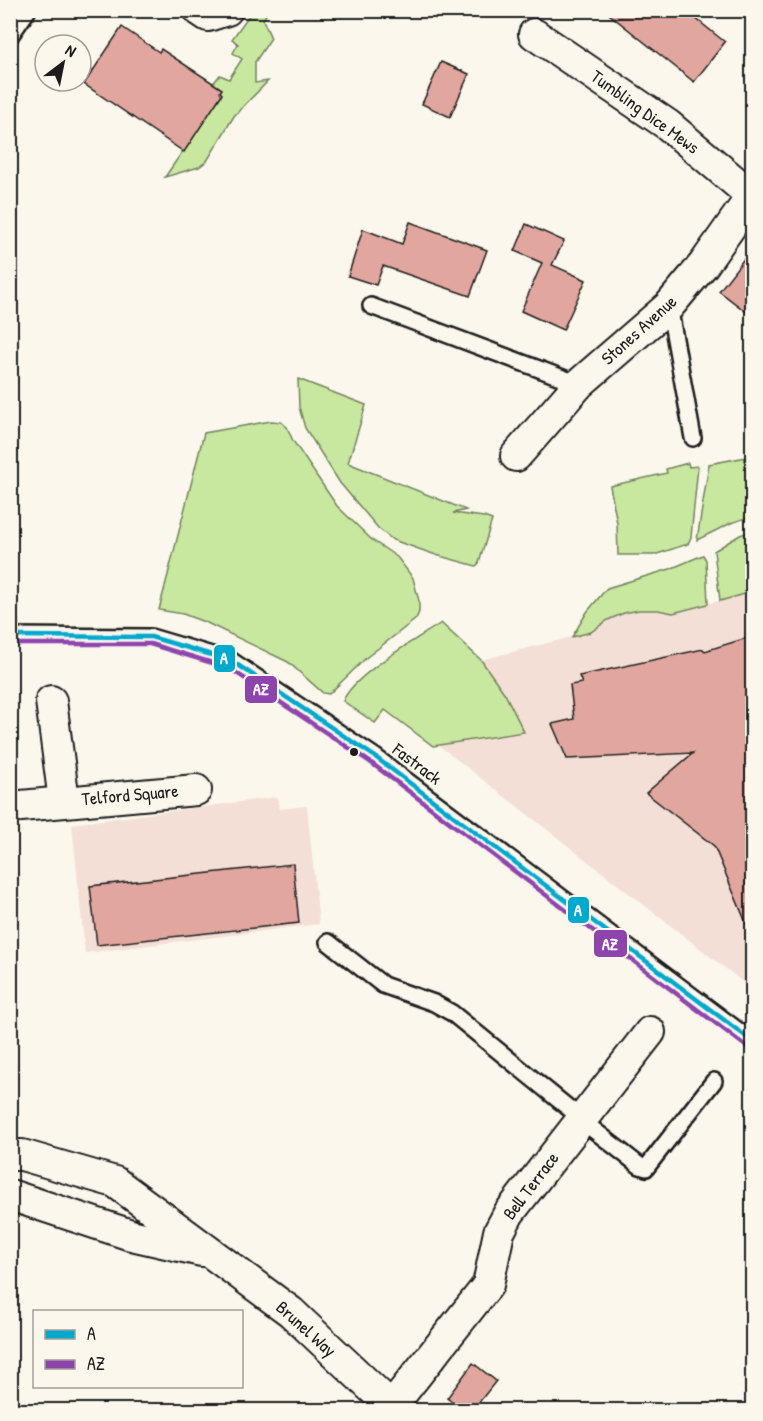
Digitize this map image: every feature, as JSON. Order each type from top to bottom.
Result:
[{"type":"street","points":[[199,10],[208,16],[227,10]]},
{"type":"street","name":"Tumbling Dice Mews","points":[[534,34],[668,125],[752,196]]},
{"type":"street","name":"Stones Avenue","points":[[516,456],[579,384],[669,306],[704,264],[752,196]]},
{"type":"street","points":[[51,701],[64,801]]},
{"type":"street","name":"Telford Square","points":[[10,807],[196,790]]},
{"type":"street","name":"Bell Terrace","points":[[393,1409],[484,1290],[490,1278],[503,1222],[650,1032]]},
{"type":"street","name":"Brunel Way","points":[[10,1155],[22,1155],[115,1182],[291,1312],[393,1409]]},
{"type":"street","name":"Brunel Way","points":[[10,1195],[131,1235],[212,1254]]},
{"type":"lane","points":[[10,36],[28,10]]},
{"type":"lane","points":[[371,306],[579,384]]},
{"type":"lane","points":[[669,306],[693,438]]},
{"type":"lane","name":"Fastrack","points":[[10,636],[151,638],[232,661],[374,756],[753,1041]]},
{"type":"lane","points":[[328,942],[383,984],[434,1003],[452,1014],[640,1166],[646,1168],[714,1081]]},
{"type":"shaded area","points":[[752,592],[752,989],[437,744],[524,732],[505,694],[481,660],[591,632],[608,620],[624,613],[658,610],[673,613]]},
{"type":"shaded area","points":[[278,797],[279,809],[307,806],[319,924],[85,953],[72,824]]},
{"type":"green space","points":[[252,11],[268,11],[263,20],[271,38],[255,62],[255,83],[268,81],[234,116],[207,161],[199,167],[165,177],[222,94],[211,86],[220,75],[229,79],[242,59],[233,53],[238,44],[232,39]]},
{"type":"green space","points":[[298,379],[366,405],[348,463],[466,510],[453,513],[492,520],[479,563],[476,566],[393,540],[378,528],[340,483],[305,428],[299,407]]},
{"type":"green space","points":[[271,421],[281,422],[287,427],[293,441],[337,506],[372,540],[397,557],[413,578],[419,601],[419,612],[416,619],[367,657],[329,694],[323,693],[288,662],[207,623],[183,614],[159,610],[204,433]]},
{"type":"green space","points":[[752,456],[752,516],[731,523],[697,540],[709,464]]},
{"type":"green space","points":[[688,463],[689,467],[698,466],[691,537],[688,544],[654,555],[618,555],[617,523],[610,486],[667,473],[666,469]]},
{"type":"green space","points":[[752,531],[752,592],[720,601],[714,551],[740,535]]},
{"type":"green space","points":[[703,555],[706,560],[708,604],[673,613],[639,610],[624,613],[608,620],[591,632],[572,637],[587,612],[607,588],[670,569]]},
{"type":"green space","points":[[441,623],[481,660],[505,694],[524,732],[433,746],[385,710],[375,723],[343,701],[349,691],[372,669]]},
{"type":"building","points":[[604,10],[685,10],[725,42],[694,82]]},
{"type":"building","points":[[122,27],[159,52],[161,49],[222,89],[220,92],[222,94],[184,152],[93,90],[93,70]]},
{"type":"building","points":[[441,62],[469,74],[450,117],[422,104]]},
{"type":"building","points":[[410,222],[487,250],[470,296],[383,266],[376,285],[348,276],[363,229],[402,244]]},
{"type":"building","points":[[526,224],[564,241],[552,265],[586,280],[563,330],[521,311],[542,263],[515,251]]},
{"type":"building","points":[[753,247],[753,317],[719,291]]},
{"type":"building","points":[[753,636],[752,937],[714,846],[646,793],[693,753],[567,759],[552,724],[574,719],[570,685],[582,683],[579,676],[703,649],[705,651]]},
{"type":"building","points":[[293,864],[299,923],[97,945],[90,886]]},
{"type":"building","points":[[473,1363],[496,1381],[473,1410],[463,1410],[447,1398]]},
{"type":"transit line","name":"A","points":[[10,636],[151,637],[232,661],[374,756],[752,1041]]},
{"type":"transit line","name":"AZ","points":[[10,644],[150,644],[229,668],[370,762],[747,1047]]}]
